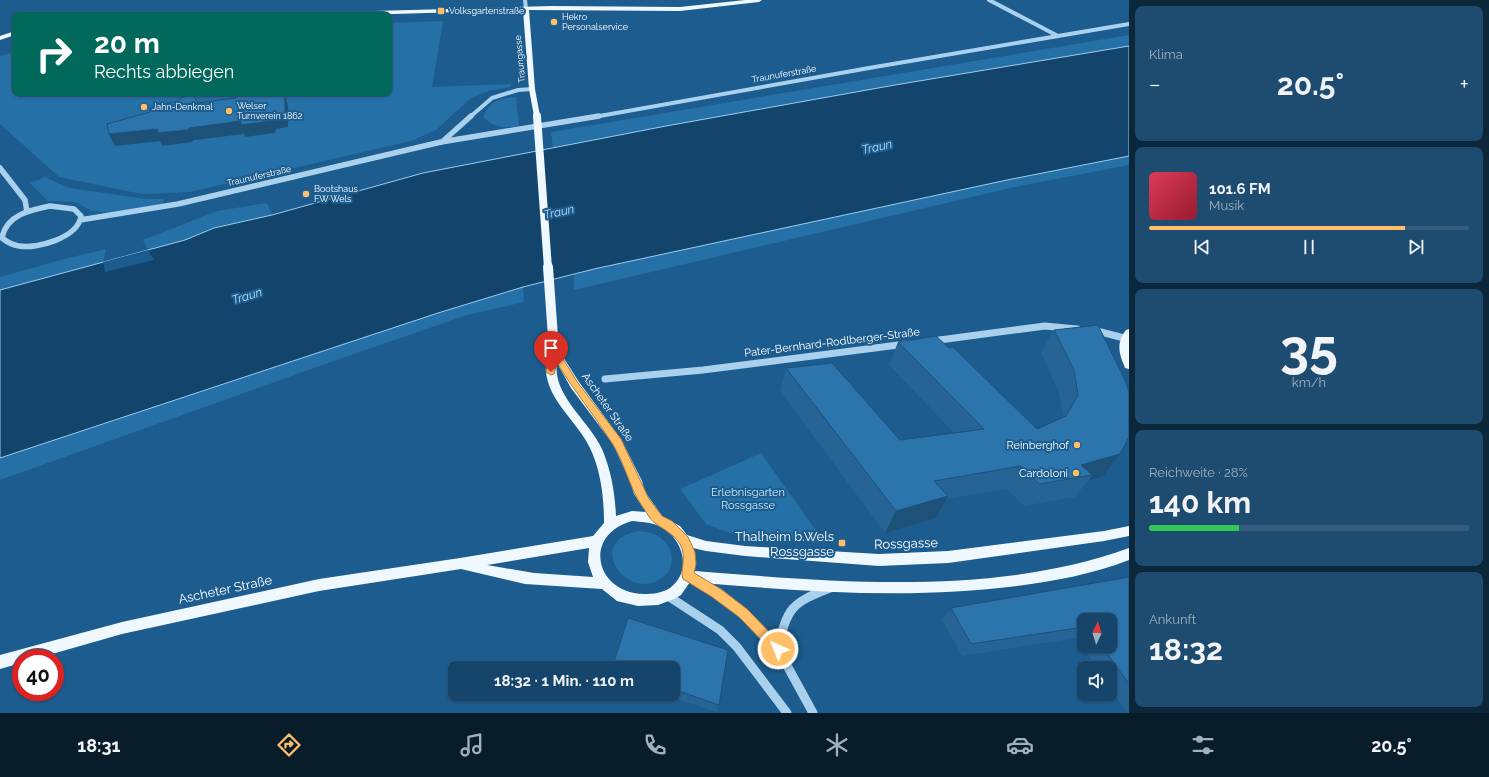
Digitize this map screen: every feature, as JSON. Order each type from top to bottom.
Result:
[{"type":"main road","points":[[392,13],[526,9],[680,9],[759,0]]},
{"type":"main road","name":"Traungasse","points":[[526,9],[532,89],[537,116],[554,351]]},
{"type":"main road","points":[[0,38],[12,34]]},
{"type":"main road","points":[[1126,335],[1122,352],[1129,365]]},
{"type":"main road","points":[[554,351],[551,372],[555,390],[576,417],[596,448],[607,485],[610,506],[610,525]]},
{"type":"main road","name":"Ascheter Straße","points":[[554,351],[575,385],[617,442],[636,481],[640,494],[658,520]]},
{"type":"main road","points":[[632,516],[658,520],[668,525],[684,540],[689,552],[690,564],[688,576],[683,584],[668,596],[652,600],[635,600],[618,594],[605,584],[598,574],[594,563],[596,541],[610,525],[632,516]]},
{"type":"main road","name":"Rossgasse","points":[[684,540],[706,546],[745,551],[885,560],[948,557],[1104,536],[1129,531]]},
{"type":"main road","name":"Ascheter Straße","points":[[0,662],[122,628],[248,599],[326,584],[460,564],[596,541]]},
{"type":"main road","points":[[688,576],[839,585],[911,587],[948,586],[1015,581],[1054,575],[1115,560],[1129,554]]},
{"type":"main road","name":"Ascheter Straße","points":[[460,564],[501,574],[535,579],[575,580],[605,584]]},
{"type":"street","name":"Traungasse","points":[[525,0],[526,9]]},
{"type":"street","points":[[989,0],[1059,36]]},
{"type":"street","name":"Traunuferstraße","points":[[80,220],[178,204],[442,142],[574,122],[869,68],[1129,24]]},
{"type":"street","name":"Traunuferstraße","points":[[442,142],[492,98],[518,90],[532,89]]},
{"type":"street","points":[[0,168],[25,200],[27,212]]},
{"type":"street","points":[[50,206],[65,206],[77,210],[80,215],[80,220],[76,227],[67,234],[42,244],[16,246],[7,243],[2,238],[2,231],[7,224],[27,212],[50,206]]},
{"type":"street","name":"Pater-Bernhard-Rodlberger-Straße","points":[[924,342],[1045,326],[1126,335]]},
{"type":"street","name":"Pater-Bernhard-Rodlberger-Straße","points":[[605,379],[703,370],[916,343]]},
{"type":"street","points":[[688,576],[716,593],[743,613],[778,649],[813,713]]},
{"type":"street","points":[[778,649],[787,615],[793,606],[805,598],[839,585]]},
{"type":"street","points":[[668,596],[720,630],[737,647],[787,713]]},
{"type":"green space","name":"Welser Turnverein 1862","points":[[443,21],[432,87],[511,84],[510,87],[488,91],[471,98],[436,130],[411,141],[190,192],[141,194],[59,177],[0,124],[0,56],[12,53],[12,96],[392,96],[392,23]]},
{"type":"green space","points":[[1129,35],[1129,46],[895,85],[553,148],[551,132]]},
{"type":"green space","points":[[516,97],[519,127],[504,127],[492,124],[483,117],[489,107],[496,101]]},
{"type":"green space","points":[[1129,156],[1129,165],[1015,187],[574,290],[574,275],[593,269],[1007,180]]},
{"type":"green space","points":[[45,177],[69,188],[146,199],[165,199],[162,204],[109,213],[92,211],[75,202],[48,201],[30,183]]},
{"type":"green space","points":[[267,203],[272,215],[214,228],[185,240],[148,250],[143,240],[217,211]]},
{"type":"green space","points":[[106,249],[103,262],[0,290],[0,277]]},
{"type":"green space","points":[[523,287],[524,302],[467,315],[0,480],[0,458],[438,313]]},
{"type":"green space","name":"Erlebnisgarten Rossgasse","points":[[761,453],[825,543],[733,534],[706,524],[680,489]]},
{"type":"green space","points":[[639,531],[657,535],[666,543],[671,553],[672,559],[670,570],[662,578],[649,584],[636,583],[625,577],[616,568],[612,557],[614,546],[622,537]]},
{"type":"water","name":"Traun","points":[[1129,46],[1129,156],[1007,180],[594,269],[523,287],[438,313],[0,458],[0,290],[185,240],[214,228],[272,215],[423,173],[666,126],[895,85]]},
{"type":"pier","points":[[148,250],[154,260],[105,272],[103,262]]},
{"type":"building","points":[[187,96],[194,96],[198,103],[235,98],[238,96],[285,96],[285,115],[273,117],[272,121],[241,125],[241,121],[189,128],[188,130],[157,133],[158,129],[109,134],[107,124],[150,112],[150,109],[165,107],[166,103],[176,102]]},
{"type":"building","points":[[1098,325],[1125,380],[1129,392],[1129,437],[1120,454],[1081,465],[1092,475],[1039,484],[1021,466],[934,481],[948,496],[896,511],[786,368],[832,363],[900,440],[984,429],[898,342],[936,336],[949,348],[953,347],[1037,429],[1066,416],[1078,395],[1074,370],[1054,330]]},
{"type":"building","points":[[1129,577],[1129,684],[1117,667],[1117,661],[1113,661],[1107,653],[1117,653],[1117,613],[1077,613],[1077,628],[971,644],[951,608]]},
{"type":"building","points":[[628,618],[728,650],[719,705],[680,691],[680,661],[614,661]]},
{"type":"place","name":"Volksgartenstraße","points":[[441,11]]},
{"type":"place","name":"Hekro Personalservice","points":[[554,22]]},
{"type":"place","name":"Jahn-Denkmal","points":[[144,107]]},
{"type":"place","name":"Welser Turnverein 1862","points":[[229,111]]},
{"type":"place","name":"Bootshaus FW Wels","points":[[306,194]]},
{"type":"place","name":"Reinberghof","points":[[1077,445]]},
{"type":"place","name":"Cardoloni","points":[[1076,473]]},
{"type":"place","name":"Thalheim b.Wels Rossgasse","points":[[842,543]]},
{"type":"route","points":[[551,372],[554,351],[575,385],[617,442],[645,502],[658,520],[668,525],[684,540],[689,552],[690,564],[688,576],[716,593],[743,613],[778,649]]}]
